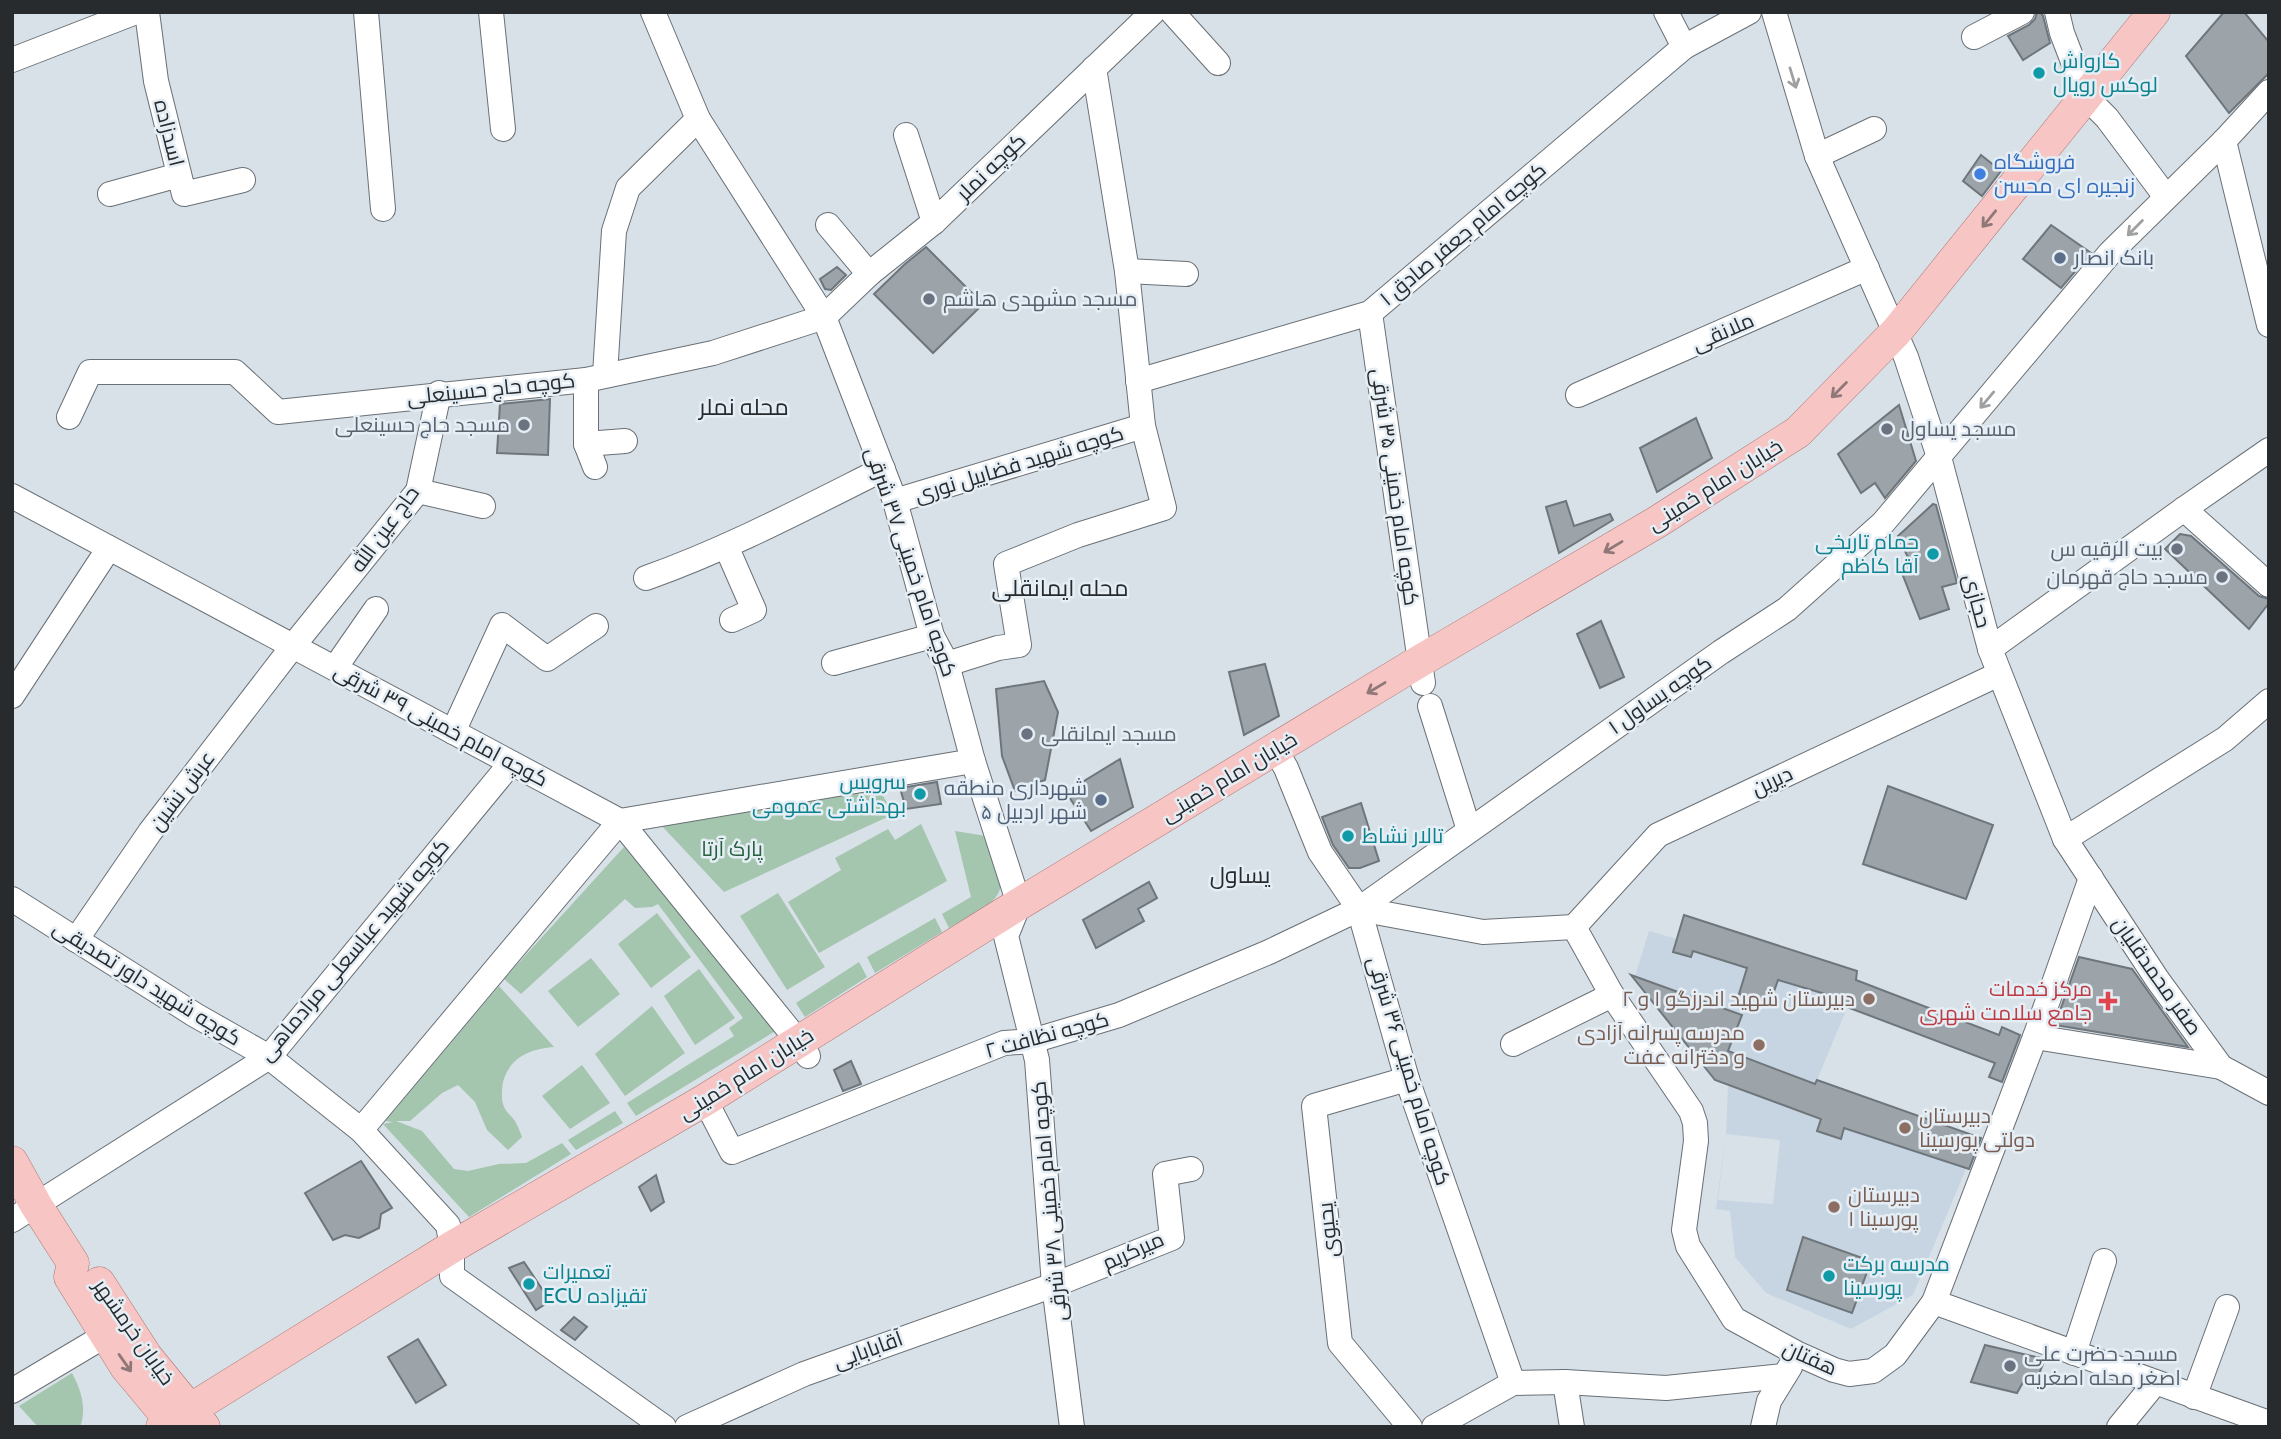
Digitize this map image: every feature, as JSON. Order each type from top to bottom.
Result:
[{"type":"main road","name":"خیابان امام خمینی","points":[[181,1422],[452,1262],[803,1049],[1019,904],[1424,683],[1657,522],[1798,432],[1901,345],[2154,12]]},
{"type":"main road","name":"خیابان خرمشهر","points":[[12,1162],[24,1212],[74,1263],[88,1265],[146,1356],[181,1422]]},
{"type":"main road","name":"خیابان خرمشهر","points":[[74,1263],[69,1277],[126,1367],[181,1422]]},
{"type":"street","points":[[12,60],[136,12]]},
{"type":"street","name":"اسدزاده","points":[[147,12],[156,81],[184,194],[243,180]]},
{"type":"street","points":[[366,12],[383,209]]},
{"type":"street","points":[[491,12],[503,129]]},
{"type":"street","name":"کوچه امام خمینی ۳۷ شرقی","points":[[653,12],[698,119],[824,317],[895,501],[932,636],[947,664],[973,761],[1019,904]]},
{"type":"street","name":"کوچه نملر","points":[[824,317],[869,274],[934,222],[1153,12]]},
{"type":"street","points":[[1172,12],[1218,63]]},
{"type":"street","points":[[1666,12],[1684,47]]},
{"type":"street","name":"کوچه امام جعفر صادق ۱","points":[[1138,381],[1370,313],[1684,47],[1749,12]]},
{"type":"street","name":"حجازی","points":[[1774,12],[1817,156],[1901,345],[1939,457],[1990,649],[2065,839]]},
{"type":"street","points":[[1974,37],[2022,12]]},
{"type":"street","points":[[2057,12],[2062,33],[2087,98],[2107,118],[2166,197]]},
{"type":"street","points":[[947,664],[998,648],[1019,645],[1006,564],[1078,535],[1164,508],[1143,426],[1128,271],[1094,68]]},
{"type":"street","name":"کوچه یساول ۱","points":[[1359,909],[1721,652],[1787,609],[1882,523],[2110,253],[2224,141],[2269,92]]},
{"type":"street","points":[[595,467],[586,444],[614,231],[628,188],[698,119]]},
{"type":"street","points":[[1817,156],[1874,129]]},
{"type":"street","points":[[906,135],[934,222]]},
{"type":"street","points":[[2224,141],[2269,325]]},
{"type":"street","points":[[110,194],[179,174]]},
{"type":"street","points":[[828,225],[869,274]]},
{"type":"street","name":"ملانقی","points":[[1578,395],[1867,268]]},
{"type":"street","points":[[1128,271],[1185,274]]},
{"type":"street","name":"کوچه امام خمینی ۳۵ شرقی","points":[[1370,313],[1424,683],[1469,830]]},
{"type":"street","name":"کوچه حاج حسینعلی","points":[[69,417],[90,372],[235,372],[278,412],[595,377],[713,353],[824,317]]},
{"type":"street","name":"حاج عین الله","points":[[293,646],[418,491],[439,393]]},
{"type":"street","name":"کوچه شهید فضاییل نوری","points":[[895,501],[1143,426]]},
{"type":"street","points":[[586,444],[625,441]]},
{"type":"street","points":[[1990,649],[2269,450]]},
{"type":"street","points":[[646,578],[691,562],[883,469]]},
{"type":"street","points":[[418,491],[483,506]]},
{"type":"street","name":"کوچه امام خمینی ۳۹ شرقی","points":[[12,496],[620,821],[803,1049]]},
{"type":"street","points":[[2184,509],[2269,585]]},
{"type":"street","points":[[726,545],[754,610],[732,620]]},
{"type":"street","points":[[12,696],[109,548]]},
{"type":"street","points":[[334,668],[376,609]]},
{"type":"street","points":[[453,732],[502,625],[547,659],[596,626]]},
{"type":"street","points":[[834,663],[932,636]]},
{"type":"street","name":"عرش نشین","points":[[76,940],[150,832],[293,646]]},
{"type":"street","name":"دیرین","points":[[1574,927],[1658,835],[1999,674]]},
{"type":"street","points":[[2065,839],[2225,739],[2269,701]]},
{"type":"street","name":"کوچه امام خمینی ۳۶ شرقی","points":[[1281,759],[1320,852],[1359,909],[1407,1079],[1513,1383]]},
{"type":"street","points":[[361,1130],[620,821],[973,761]]},
{"type":"street","name":"کوچه شهید عباسعلی مرادماهی","points":[[24,1212],[269,1057],[511,763]]},
{"type":"street","name":"صفر محمدقلیان","points":[[2065,839],[2157,979],[2221,1067],[2269,1093]]},
{"type":"street","name":"هفتان","points":[[1574,927],[1612,995],[1691,1111],[1696,1141],[1684,1230],[1688,1246],[1734,1320],[1798,1354],[1849,1374],[1873,1371],[1895,1355],[1934,1302],[2035,1037],[2091,878]]},
{"type":"street","name":"کوچه شهید داور تصدیقی","points":[[12,899],[195,1015],[269,1057],[361,1130],[448,1225],[452,1262]]},
{"type":"street","name":"کوچه امام خمینی ۳۸ شرقی","points":[[1019,904],[1006,936],[1037,1060],[1054,1285],[1072,1427]]},
{"type":"street","points":[[1359,909],[1483,932],[1574,927]]},
{"type":"street","name":"کوچه نظافت ۲","points":[[709,1107],[732,1152],[1004,1043],[1032,1041],[1119,1015],[1269,952],[1359,909]]},
{"type":"street","points":[[1513,1044],[1612,995]]},
{"type":"street","points":[[2035,1037],[2221,1067]]},
{"type":"street","name":"یحیوی","points":[[1407,1079],[1314,1106],[1340,1343],[1410,1427]]},
{"type":"street","name":"میرکریم","points":[[1054,1285],[1172,1238],[1166,1174],[1191,1169]]},
{"type":"street","points":[[2074,1353],[2104,1261]]},
{"type":"street","points":[[452,1262],[664,1427]]},
{"type":"street","name":"آقابابایی","points":[[687,1427],[804,1374],[1054,1285]]},
{"type":"street","points":[[1934,1302],[2269,1423]]},
{"type":"street","points":[[2194,1397],[2227,1307]]},
{"type":"street","points":[[12,1391],[106,1335]]},
{"type":"street","points":[[1763,1427],[1769,1401],[1798,1354]]},
{"type":"street","points":[[1434,1427],[1513,1383],[1565,1382],[1666,1388],[1784,1376]]},
{"type":"street","points":[[1565,1382],[1572,1427]]},
{"type":"street","points":[[2119,1427],[2155,1383]]},
{"type":"shaded area","points":[[1684,915],[1857,971],[1856,980],[1999,1035],[2002,1027],[2024,1036],[2006,1084],[1989,1077],[1994,1063],[1847,1008],[1817,1080],[1985,1139],[1973,1170],[1966,1169],[1913,1295],[1851,1329],[1766,1293],[1735,1257],[1730,1211],[1716,1209],[1726,1133],[1728,1085],[1715,1080],[1634,979],[1649,931],[1677,939]],"holes":[[[1726,1134],[1780,1140],[1773,1204],[1718,1200]],[[1803,1238],[1871,1261],[1852,1313],[1788,1290]]]},
{"type":"green space","name":"پارک آرتا","points":[[878,788],[894,814],[724,892],[661,825]]},
{"type":"green space","points":[[921,824],[947,881],[819,953],[788,902],[841,870],[835,858],[888,829],[895,840]]},
{"type":"green space","points":[[955,831],[986,836],[1001,883],[995,898],[989,904],[949,928],[942,914],[971,897]]},
{"type":"green space","points":[[624,847],[777,1030],[636,1116],[627,1103],[734,1036],[729,1028],[743,1018],[658,904],[635,908],[625,899],[521,994],[504,979]]},
{"type":"green space","name":"پارک آرتا","points":[[778,893],[825,967],[787,990],[740,916]]},
{"type":"green space","points":[[657,913],[691,957],[651,988],[618,944]]},
{"type":"green space","points":[[935,918],[942,932],[875,973],[867,957]]},
{"type":"green space","points":[[591,958],[620,994],[578,1027],[548,991]]},
{"type":"green space","points":[[859,962],[867,977],[805,1017],[796,1003]]},
{"type":"green space","points":[[699,969],[735,1018],[695,1045],[664,996]]},
{"type":"green space","points":[[499,986],[554,1047],[529,1052],[516,1060],[506,1073],[502,1096],[504,1107],[515,1121],[522,1137],[508,1150],[487,1130],[475,1102],[458,1085],[442,1093],[410,1121],[396,1121],[422,1131],[454,1169],[468,1171],[499,1164],[526,1163],[562,1143],[571,1154],[469,1217],[383,1124],[393,1122],[385,1121]]},
{"type":"green space","points":[[652,1006],[685,1053],[625,1096],[595,1054]]},
{"type":"green space","points":[[582,1065],[610,1103],[570,1129],[542,1096]]},
{"type":"green space","points":[[615,1111],[623,1123],[576,1150],[568,1140]]},
{"type":"green space","points":[[72,1373],[82,1399],[80,1427],[38,1427],[19,1406]]},
{"type":"building","points":[[2037,12],[2043,16],[2050,43],[2023,60],[2008,36],[2029,25]]},
{"type":"building","points":[[2224,12],[2244,12],[2269,42],[2269,73],[2229,113],[2186,56]]},
{"type":"building","name":"فروشگاه زنجیره ای محسن","points":[[1981,155],[2001,171],[1982,196],[1963,181]]},
{"type":"building","name":"بانک انصار","points":[[2051,225],[2091,253],[2061,288],[2023,259]]},
{"type":"building","name":"مسجد مشهدی هاشم","points":[[926,247],[983,304],[933,353],[874,294]]},
{"type":"building","points":[[837,267],[846,275],[831,290],[825,289],[820,279]]},
{"type":"building","name":"مسجد حاج حسینعلی","points":[[550,399],[548,455],[497,453],[500,404]]},
{"type":"building","name":"مسجد یساول","points":[[1899,405],[1916,461],[1885,498],[1875,483],[1861,493],[1838,454]]},
{"type":"building","points":[[1696,418],[1712,458],[1657,492],[1640,448]]},
{"type":"building","points":[[1566,501],[1574,526],[1610,514],[1613,520],[1559,553],[1546,507]]},
{"type":"building","name":"حمام تاریخی آقا کاظم","points":[[1933,504],[1936,505],[1957,583],[1942,587],[1949,609],[1920,619],[1900,568],[1911,564],[1898,536]]},
{"type":"building","name":"مسجد حاج قهرمان","points":[[2180,534],[2191,536],[2259,596],[2269,599],[2269,603],[2249,629],[2165,549]]},
{"type":"building","points":[[1601,621],[1624,677],[1600,688],[1577,634]]},
{"type":"building","points":[[1265,664],[1279,716],[1244,735],[1229,672]]},
{"type":"building","name":"مسجد ایمانقلی","points":[[1044,681],[1058,712],[1045,780],[1015,791],[1002,756],[996,689]]},
{"type":"building","name":"شهرداری منطقه ۵ شهر اردبیل","points":[[1120,759],[1133,807],[1091,831],[1066,792]]},
{"type":"building","name":"سرویس بهداشتی عمومی","points":[[937,782],[941,804],[906,809],[900,788]]},
{"type":"building","points":[[1888,786],[1993,825],[1966,899],[1863,864]]},
{"type":"building","name":"تالار نشاط","points":[[1361,803],[1379,861],[1360,868],[1349,868],[1333,845],[1322,817]]},
{"type":"building","points":[[1149,882],[1157,898],[1138,909],[1144,921],[1096,948],[1083,920]]},
{"type":"building","name":"دبیرستان شهید اندرزگو ۱ و ۲","points":[[1684,915],[1857,971],[1856,980],[1999,1035],[2002,1027],[2020,1035],[2002,1082],[1989,1077],[1995,1063],[1830,1003],[1832,996],[1778,980],[1770,1003],[1739,994],[1747,968],[1693,951],[1691,957],[1673,952]]},
{"type":"building","name":"مرکز خدمات جامع سلامت شهری","points":[[2079,957],[2132,969],[2188,1047],[2055,1025]]},
{"type":"building","points":[[1631,975],[1742,1015],[1728,1051],[1815,1084],[1817,1080],[1981,1138],[1969,1169],[1844,1128],[1841,1139],[1817,1131],[1821,1119],[1715,1080]]},
{"type":"building","points":[[851,1061],[861,1084],[843,1091],[834,1070]]},
{"type":"building","points":[[361,1161],[392,1208],[381,1214],[379,1228],[359,1238],[345,1235],[333,1240],[305,1193]]},
{"type":"building","points":[[656,1175],[664,1202],[651,1211],[639,1187]]},
{"type":"building","name":"مدرسه برکت پورسینا","points":[[1803,1237],[1871,1261],[1852,1313],[1787,1290]]},
{"type":"building","name":"تعمیرات ECU تقیزاده","points":[[524,1262],[550,1301],[536,1310],[509,1268]]},
{"type":"building","points":[[574,1317],[587,1327],[575,1340],[561,1330]]},
{"type":"building","points":[[418,1339],[446,1385],[416,1403],[388,1357]]},
{"type":"building","name":"مسجد حضرت علی اصغر محله اصغریه","points":[[1985,1345],[2045,1359],[2039,1374],[2026,1377],[2017,1393],[1971,1382]]},
{"type":"place","name":"کارواش لوکس رویال","points":[[2039,73]]},
{"type":"place","name":"فروشگاه زنجیره ای محسن","points":[[1980,174]]},
{"type":"place","name":"بانک انصار","points":[[2060,258]]},
{"type":"place","name":"مسجد مشهدی هاشم","points":[[929,299]]},
{"type":"place","name":"مسجد حاج حسینعلی","points":[[524,425]]},
{"type":"place","name":"مسجد یساول","points":[[1887,429]]},
{"type":"place","name":"بیت الرقیه س","points":[[2177,549]]},
{"type":"place","name":"حمام تاریخی آقا کاظم","points":[[1933,554]]},
{"type":"place","name":"مسجد حاج قهرمان","points":[[2222,577]]},
{"type":"place","name":"مسجد ایمانقلی","points":[[1027,734]]},
{"type":"place","name":"سرویس بهداشتی عمومی","points":[[920,794]]},
{"type":"place","name":"شهرداری منطقه ۵ شهر اردبیل","points":[[1101,800]]},
{"type":"place","name":"تالار نشاط","points":[[1348,836]]},
{"type":"place","name":"دبیرستان شهید اندرزگو ۱ و ۲","points":[[1869,999]]},
{"type":"place","name":"مرکز خدمات جامع سلامت شهری","points":[[2108,1001]]},
{"type":"place","name":"مدرسه پسرانه آزادی و دخترانه عفت","points":[[1759,1045]]},
{"type":"place","name":"دبیرستان دولتی پورسینا","points":[[1905,1128]]},
{"type":"place","name":"دبیرستان پورسینا ۱","points":[[1834,1207]]},
{"type":"place","name":"مدرسه برکت پورسینا","points":[[1829,1276]]},
{"type":"place","name":"تعمیرات ECU تقیزاده","points":[[529,1284]]},
{"type":"place","name":"مسجد حضرت علی اصغر محله اصغریه","points":[[2010,1366]]},
{"type":"district","name":"محله نملر","points":[[744,407]]},
{"type":"district","name":"محله ایمانقلی","points":[[1060,588]]},
{"type":"district","name":"یساول","points":[[1240,875]]}]
